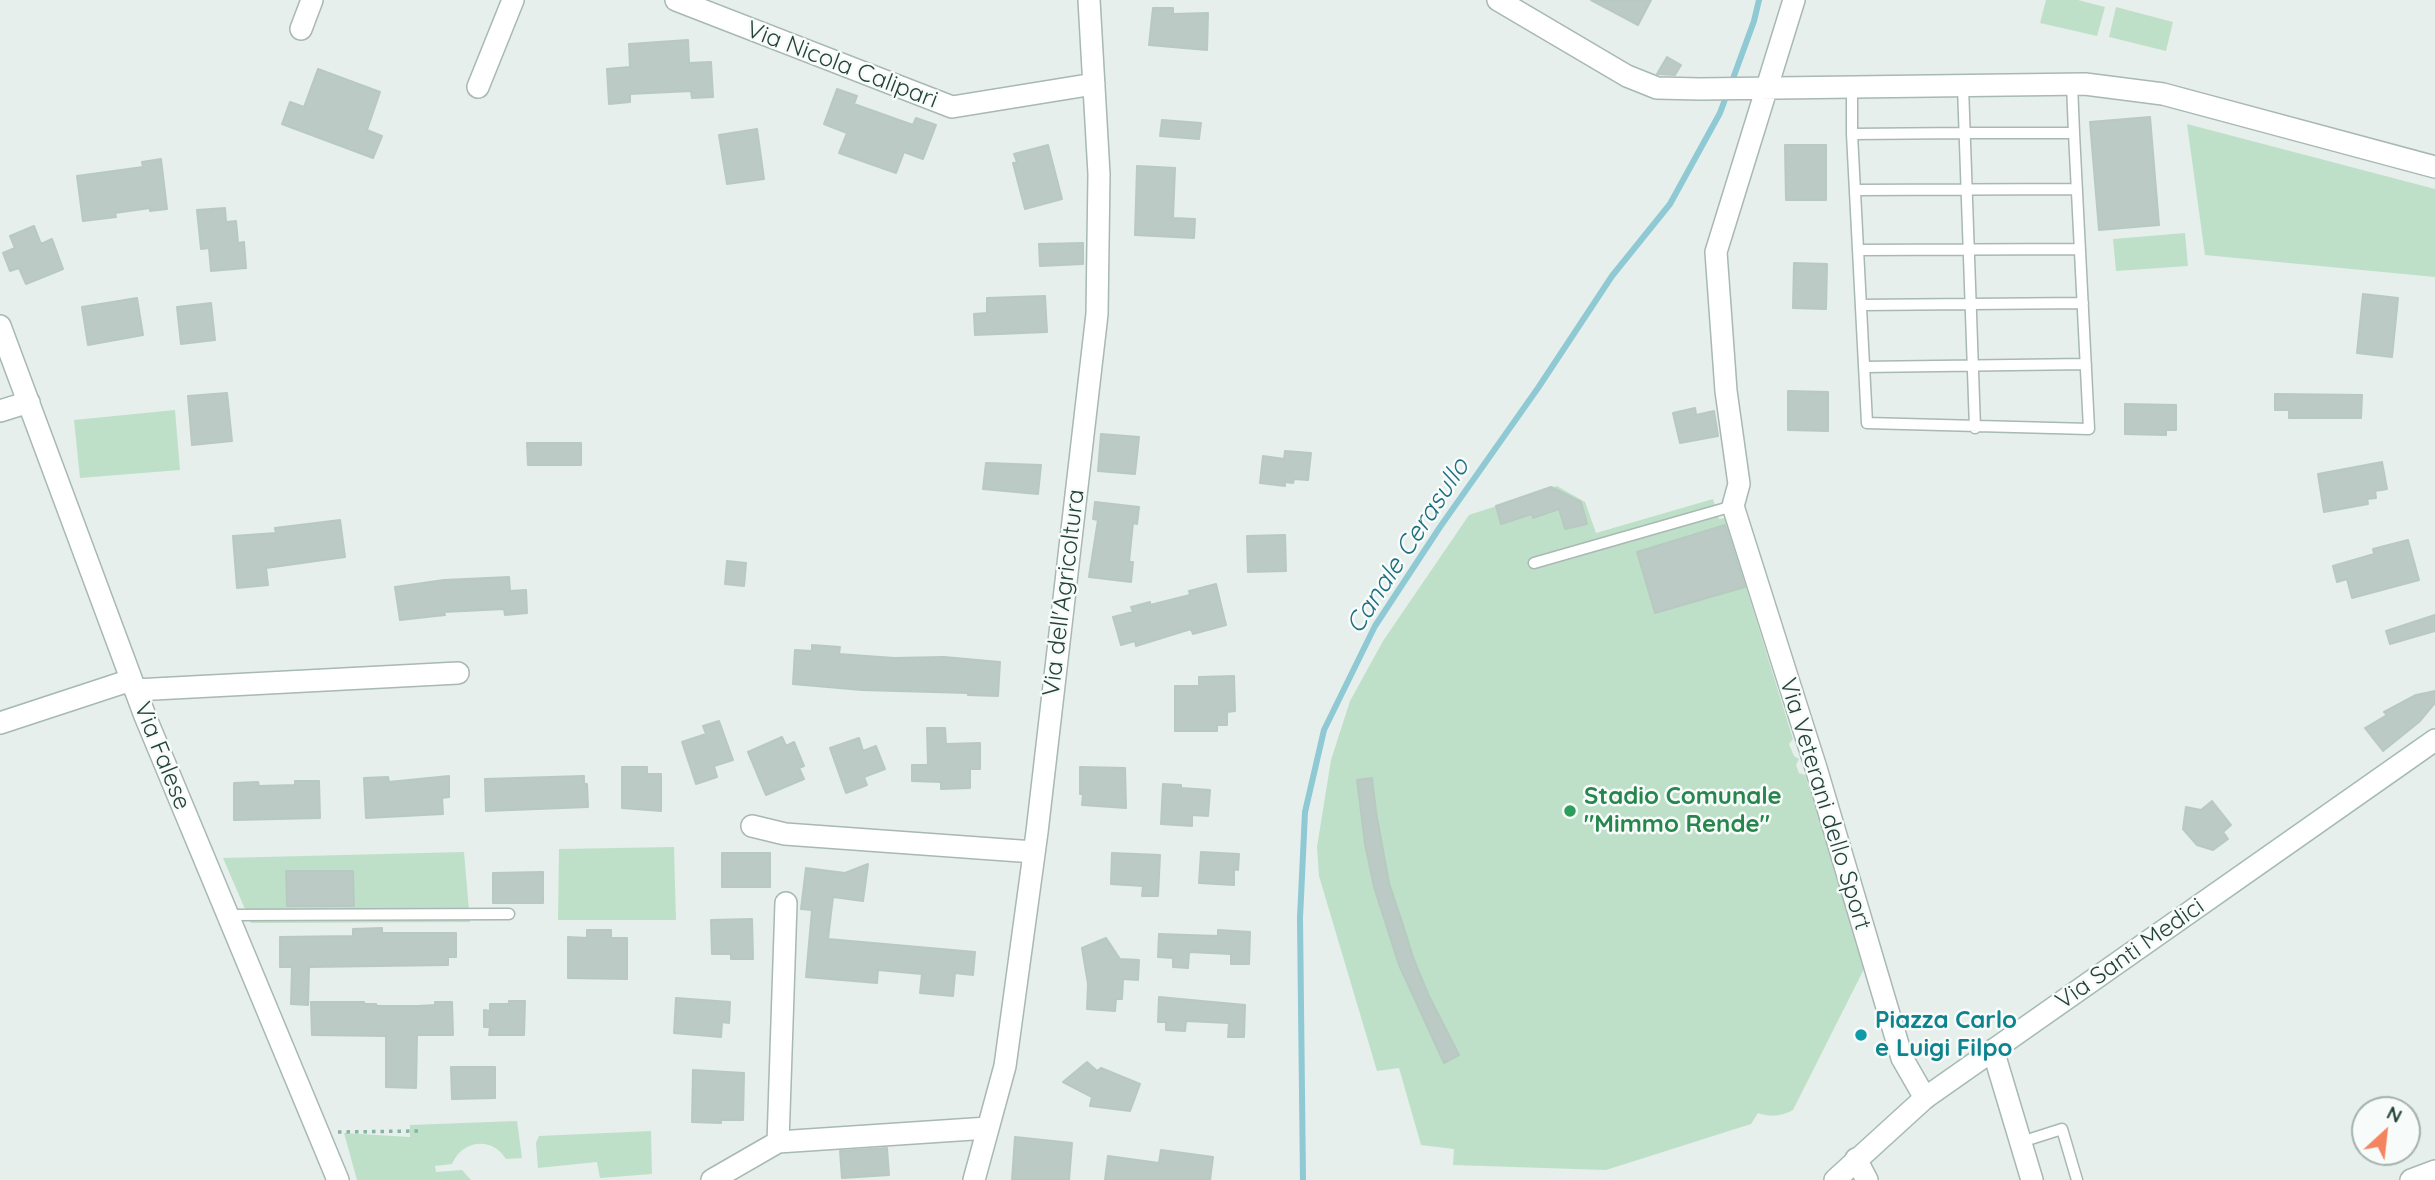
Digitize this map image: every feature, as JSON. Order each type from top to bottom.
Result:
[{"type":"street","points":[[301,30],[312,0]]},
{"type":"street","points":[[478,87],[513,0]]},
{"type":"street","name":"Via Nicola Calipari","points":[[676,0],[952,107],[1094,84]]},
{"type":"street","name":"Via dell'Agricoltura","points":[[974,1180],[1005,1066],[1034,852],[1097,314],[1099,174],[1089,0]]},
{"type":"street","points":[[1498,0],[1627,76],[1657,88],[2072,85],[2163,94],[2435,167]]},
{"type":"street","points":[[1733,506],[1739,484],[1726,391],[1716,252],[1794,0]]},
{"type":"street","name":"Via Falese","points":[[0,326],[133,685],[338,1180]]},
{"type":"street","points":[[0,411],[29,402]]},
{"type":"street","name":"Via Veterani dello Sport","points":[[1733,506],[1816,768],[1902,1058],[1925,1098]]},
{"type":"street","points":[[0,723],[133,685],[458,673]]},
{"type":"street","name":"Via Santi Medici","points":[[1835,1180],[1925,1098],[2435,740]]},
{"type":"street","points":[[751,826],[785,834],[1034,852]]},
{"type":"street","points":[[778,1142],[786,902]]},
{"type":"street","points":[[1993,1050],[2032,1180]]},
{"type":"street","points":[[712,1180],[778,1142],[988,1128]]},
{"type":"street","points":[[1856,1159],[1867,1180]]},
{"type":"street","points":[[2411,1180],[2435,1171]]},
{"type":"lane","points":[[1852,87],[1867,423],[2089,429],[2072,85]]},
{"type":"lane","points":[[1963,86],[1975,428]]},
{"type":"lane","points":[[1852,134],[2074,133]]},
{"type":"lane","points":[[1855,190],[2077,189]]},
{"type":"lane","points":[[1858,250],[2080,249]]},
{"type":"lane","points":[[1861,305],[2083,303]]},
{"type":"lane","points":[[1864,367],[2086,364]]},
{"type":"lane","points":[[1534,563],[1733,506]]},
{"type":"lane","points":[[229,915],[509,914]]},
{"type":"lane","points":[[2021,1142],[2062,1129],[2077,1180]]},
{"type":"path","points":[[319,1135],[337,1132],[418,1131]]},
{"type":"green space","points":[[2046,0],[2078,0],[2105,7],[2097,36],[2040,23]]},
{"type":"green space","points":[[2116,7],[2173,22],[2166,51],[2109,37]]},
{"type":"green space","points":[[2187,124],[2435,189],[2435,277],[2205,255]]},
{"type":"green space","points":[[2185,233],[2188,266],[2116,271],[2113,239]]},
{"type":"green space","points":[[175,410],[180,470],[80,478],[74,420]]},
{"type":"green space","name":"Stadio Comunale \"Mimmo Rende\"","points":[[1557,486],[1585,502],[1596,533],[1713,499],[1719,519],[1725,518],[1793,739],[1789,744],[1794,756],[1799,759],[1796,765],[1799,773],[1805,775],[1866,965],[1793,1110],[1789,1112],[1776,1116],[1758,1113],[1751,1124],[1606,1170],[1453,1165],[1454,1149],[1421,1145],[1399,1068],[1377,1071],[1319,876],[1317,847],[1331,760],[1350,701],[1383,641],[1469,515]]},
{"type":"green space","points":[[674,847],[676,920],[558,920],[559,849]]},
{"type":"green space","points":[[464,852],[470,922],[251,923],[223,858]]},
{"type":"green space","points":[[517,1121],[522,1158],[506,1159],[493,1147],[478,1144],[463,1150],[452,1164],[435,1166],[436,1172],[462,1170],[471,1180],[357,1180],[344,1133],[410,1137],[410,1125]]},
{"type":"green space","points":[[651,1131],[652,1174],[600,1178],[597,1162],[538,1168],[536,1143],[539,1136]]},
{"type":"building","points":[[1591,0],[1651,0],[1638,25]]},
{"type":"building","points":[[1153,8],[1173,8],[1173,14],[1208,13],[1207,50],[1149,45]]},
{"type":"building","points":[[688,40],[689,63],[711,62],[713,97],[692,98],[691,91],[630,94],[630,102],[609,104],[607,69],[630,67],[629,44]]},
{"type":"building","points":[[1667,57],[1681,65],[1675,75],[1657,74]]},
{"type":"building","points":[[318,69],[380,92],[367,130],[382,136],[373,158],[282,124],[290,102],[304,107]]},
{"type":"building","points":[[837,89],[857,96],[854,104],[913,125],[916,118],[936,125],[923,159],[904,152],[896,173],[839,153],[847,133],[824,124]]},
{"type":"building","points":[[2150,117],[2159,225],[2099,230],[2090,122]]},
{"type":"building","points":[[1162,120],[1201,123],[1199,139],[1160,136]]},
{"type":"building","points":[[757,129],[764,179],[727,184],[719,135]]},
{"type":"building","points":[[1048,145],[1062,199],[1025,209],[1013,163],[1017,162],[1014,154]]},
{"type":"building","points":[[1785,145],[1826,145],[1826,200],[1786,200]]},
{"type":"building","points":[[161,159],[167,209],[150,211],[150,208],[115,213],[116,217],[83,221],[77,176],[143,167],[142,162]]},
{"type":"building","points":[[1137,166],[1175,168],[1173,218],[1195,219],[1194,238],[1135,235]]},
{"type":"building","points":[[225,208],[226,222],[236,221],[238,243],[244,242],[246,268],[211,271],[209,248],[201,249],[197,210]]},
{"type":"building","points":[[34,226],[41,244],[52,239],[63,269],[26,284],[19,268],[10,271],[3,253],[15,248],[10,236]]},
{"type":"building","points":[[1083,243],[1083,264],[1040,266],[1039,244]]},
{"type":"building","points":[[1794,263],[1827,264],[1826,309],[1793,308]]},
{"type":"building","points":[[2363,294],[2398,298],[2392,357],[2357,353]]},
{"type":"building","points":[[1045,296],[1047,332],[975,335],[974,314],[987,313],[987,298]]},
{"type":"building","points":[[137,298],[143,335],[88,345],[82,307]]},
{"type":"building","points":[[211,303],[215,340],[181,344],[177,307]]},
{"type":"building","points":[[1788,391],[1828,392],[1828,431],[1788,430]]},
{"type":"building","points":[[227,393],[232,441],[192,445],[188,396]]},
{"type":"building","points":[[2275,394],[2362,395],[2361,418],[2289,418],[2289,410],[2275,410]]},
{"type":"building","points":[[2125,404],[2176,405],[2176,430],[2166,430],[2166,435],[2125,434]]},
{"type":"building","points":[[1695,408],[1696,415],[1714,411],[1718,436],[1680,443],[1673,413]]},
{"type":"building","points":[[1101,434],[1139,437],[1135,474],[1098,471]]},
{"type":"building","points":[[527,443],[581,443],[581,465],[528,465]]},
{"type":"building","points":[[1285,451],[1311,453],[1308,480],[1294,479],[1293,483],[1285,482],[1285,486],[1260,483],[1263,456],[1284,459]]},
{"type":"building","points":[[2382,462],[2387,489],[2375,491],[2376,498],[2367,499],[2368,504],[2324,512],[2318,474]]},
{"type":"building","points":[[986,463],[1041,465],[1038,494],[983,489]]},
{"type":"building","points":[[1551,487],[1581,502],[1587,524],[1565,529],[1559,509],[1533,518],[1532,514],[1501,524],[1496,506]]},
{"type":"building","points":[[1095,502],[1139,507],[1137,524],[1133,523],[1129,562],[1133,562],[1131,582],[1089,577],[1098,520],[1093,519]]},
{"type":"building","points":[[340,520],[345,557],[266,568],[268,585],[237,588],[233,536],[276,533],[275,528]]},
{"type":"building","points":[[1725,525],[1745,587],[1655,613],[1637,552]]},
{"type":"building","points":[[1285,535],[1286,571],[1248,572],[1247,536]]},
{"type":"building","points":[[2408,540],[2419,580],[2352,598],[2347,579],[2337,582],[2333,566],[2374,554],[2373,549]]},
{"type":"building","points":[[727,561],[746,563],[744,586],[725,584]]},
{"type":"building","points":[[509,577],[510,591],[526,590],[527,613],[505,615],[504,609],[444,612],[445,615],[400,620],[395,587],[444,580]]},
{"type":"building","points":[[1216,584],[1226,625],[1193,634],[1191,629],[1136,646],[1135,641],[1121,645],[1113,617],[1133,612],[1131,607],[1190,595],[1189,591]]},
{"type":"building","points":[[2435,615],[2435,631],[2390,644],[2386,631]]},
{"type":"building","points":[[812,645],[840,647],[839,654],[894,658],[944,657],[1000,662],[998,696],[793,684],[795,650],[812,651]]},
{"type":"building","points":[[1234,676],[1235,711],[1227,712],[1227,725],[1217,725],[1217,731],[1175,731],[1175,686],[1199,686],[1199,677]]},
{"type":"building","points":[[2435,691],[2435,703],[2419,722],[2383,751],[2365,728],[2387,715],[2384,712],[2416,695]]},
{"type":"building","points":[[719,721],[733,760],[714,766],[717,777],[696,784],[682,742],[706,734],[703,726]]},
{"type":"building","points":[[927,728],[945,728],[946,744],[980,743],[980,769],[970,769],[970,788],[941,789],[941,782],[912,781],[912,765],[928,765]]},
{"type":"building","points":[[782,737],[786,746],[794,742],[804,766],[799,768],[804,779],[766,795],[748,752]]},
{"type":"building","points":[[859,738],[863,751],[876,746],[885,769],[864,777],[867,785],[846,793],[830,748]]},
{"type":"building","points":[[622,767],[647,767],[647,774],[661,774],[661,811],[622,808]]},
{"type":"building","points":[[1080,767],[1125,768],[1126,808],[1082,805]]},
{"type":"building","points":[[449,776],[449,797],[442,798],[443,814],[366,818],[364,778],[388,777],[389,782]]},
{"type":"building","points":[[584,776],[588,807],[486,811],[485,779]]},
{"type":"building","points":[[1372,778],[1389,883],[1414,960],[1459,1055],[1444,1063],[1399,965],[1374,887],[1365,844],[1357,780]]},
{"type":"building","points":[[295,781],[319,781],[320,818],[234,820],[234,783],[258,782],[259,786],[295,785]]},
{"type":"building","points":[[1163,784],[1210,790],[1208,816],[1192,815],[1192,826],[1161,824]]},
{"type":"building","points":[[2212,801],[2231,825],[2223,832],[2228,839],[2213,850],[2197,845],[2183,829],[2186,807],[2201,810]]},
{"type":"building","points":[[1201,852],[1239,854],[1238,870],[1234,869],[1234,885],[1199,883]]},
{"type":"building","points":[[722,853],[770,853],[770,887],[722,887]]},
{"type":"building","points":[[1112,853],[1160,855],[1158,896],[1142,896],[1143,886],[1111,884]]},
{"type":"building","points":[[868,864],[863,901],[833,897],[828,939],[975,952],[973,975],[955,973],[953,996],[920,993],[922,974],[878,970],[877,983],[806,977],[812,910],[801,909],[806,868],[845,873]]},
{"type":"building","points":[[286,871],[353,871],[354,906],[287,906]]},
{"type":"building","points":[[543,872],[543,903],[493,903],[493,873]]},
{"type":"building","points":[[752,919],[753,959],[731,959],[731,954],[712,954],[711,920]]},
{"type":"building","points":[[382,928],[382,933],[456,933],[456,957],[448,957],[448,965],[309,967],[308,1005],[291,1004],[292,967],[280,967],[280,937],[353,936],[353,929]]},
{"type":"building","points":[[587,930],[611,930],[611,938],[627,938],[627,979],[568,978],[568,937],[587,938]]},
{"type":"building","points":[[1218,930],[1250,932],[1249,964],[1231,964],[1231,954],[1189,952],[1188,968],[1173,967],[1173,958],[1158,957],[1159,934],[1218,936]]},
{"type":"building","points":[[1106,938],[1120,959],[1139,960],[1138,980],[1123,979],[1122,999],[1116,999],[1115,1011],[1087,1009],[1088,984],[1082,948]]},
{"type":"building","points":[[1159,997],[1245,1005],[1244,1037],[1228,1037],[1229,1023],[1186,1021],[1185,1031],[1166,1030],[1166,1022],[1158,1022]]},
{"type":"building","points":[[676,998],[730,1002],[729,1023],[722,1022],[721,1037],[674,1033]]},
{"type":"building","points":[[509,1001],[525,1001],[524,1035],[489,1035],[490,1027],[484,1027],[484,1010],[490,1011],[490,1004],[509,1004]]},
{"type":"building","points":[[311,1002],[418,1006],[452,1002],[453,1035],[417,1035],[416,1088],[386,1087],[386,1036],[312,1035]]},
{"type":"building","points":[[1087,1062],[1097,1071],[1101,1068],[1140,1084],[1130,1111],[1090,1106],[1092,1097],[1063,1082]]},
{"type":"building","points":[[451,1067],[495,1067],[495,1098],[452,1099]]},
{"type":"building","points":[[693,1070],[744,1073],[743,1120],[721,1120],[721,1123],[692,1122]]},
{"type":"building","points":[[1015,1137],[1072,1143],[1069,1180],[1012,1180]]},
{"type":"building","points":[[887,1148],[889,1175],[842,1178],[840,1151]]},
{"type":"building","points":[[1161,1150],[1213,1157],[1210,1180],[1105,1180],[1108,1156],[1159,1163]]},
{"type":"waterway","name":"Canale Cerasullo","points":[[1731,84],[1759,0]]},
{"type":"waterway","name":"Canale Cerasullo","points":[[1303,1180],[1300,918],[1305,812],[1324,730],[1375,626],[1612,276],[1670,204],[1720,113],[1727,94]]},
{"type":"place","name":"Stadio Comunale \"Mimmo Rende\"","points":[[1570,811]]},
{"type":"place","name":"Piazza Carlo e Luigi Filpo","points":[[1861,1035]]}]
